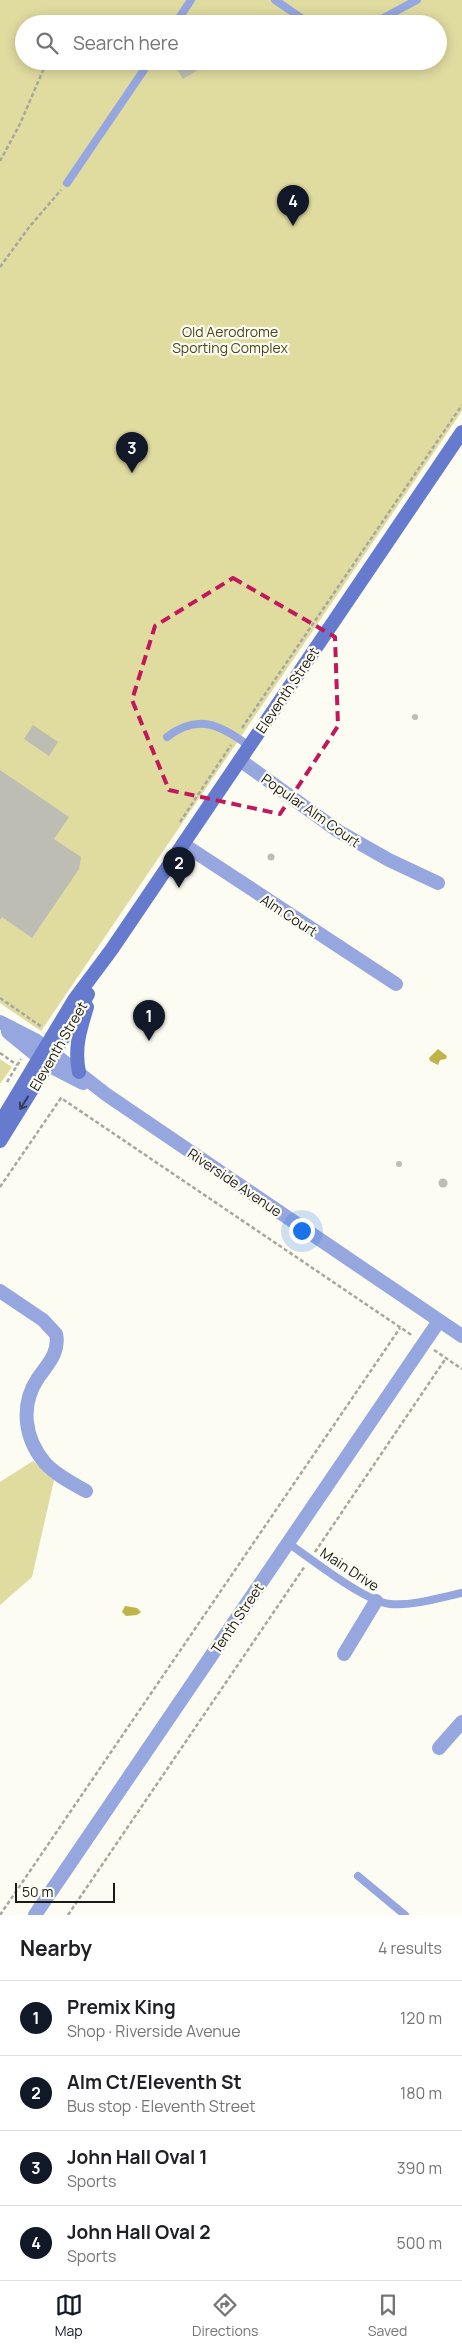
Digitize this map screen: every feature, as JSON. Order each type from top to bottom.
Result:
[{"type":"main road","name":"Eleventh Street","points":[[0,1141],[74,1000],[112,949],[462,432]]},
{"type":"main road","name":"Eleventh Street","points":[[0,1123],[46,1056],[96,978],[112,949]]},
{"type":"main road","points":[[79,1072],[76,1051],[77,1041],[96,978]]},
{"type":"street","name":"Popular Alm Court","points":[[240,760],[338,831],[389,860],[438,883]]},
{"type":"street","name":"Alm Court","points":[[183,844],[396,984]]},
{"type":"street","name":"Riverside Avenue","points":[[0,1023],[46,1056],[462,1336]]},
{"type":"street","name":"Riverside Avenue","points":[[46,1056],[79,1072],[106,1095]]},
{"type":"street","points":[[0,1291],[43,1320],[56,1334],[57,1348],[30,1394],[27,1406],[28,1431],[34,1447],[46,1463],[86,1492]]},
{"type":"street","name":"Tenth Street","points":[[35,1915],[439,1321]]},
{"type":"street","points":[[344,1654],[376,1601]]},
{"type":"street","points":[[439,1748],[462,1722]]},
{"type":"lane","points":[[181,15],[191,0]]},
{"type":"lane","points":[[275,0],[297,15]]},
{"type":"lane","points":[[389,15],[417,0]]},
{"type":"lane","points":[[68,183],[144,70]]},
{"type":"lane","points":[[167,737],[178,729],[190,725],[213,724],[225,729],[250,746]]},
{"type":"lane","name":"Main Drive","points":[[288,1543],[376,1601],[387,1604],[406,1604],[462,1593]]},
{"type":"lane","points":[[358,1876],[405,1915]]},
{"type":"path","points":[[0,160],[20,124],[43,70]]},
{"type":"path","points":[[0,268],[30,226],[68,183]]},
{"type":"path","points":[[0,998],[43,1028]]},
{"type":"path","points":[[0,1053],[17,1065]]},
{"type":"path","points":[[0,1187],[61,1098],[400,1328],[0,1915]]},
{"type":"path","points":[[68,1915],[446,1358]]},
{"type":"highlighted area","points":[[233,578],[335,637],[338,726],[280,814],[169,790],[132,700],[155,626]]},
{"type":"green space","name":"Old Aerodrome Sporting Complex","points":[[0,0],[462,0],[462,411],[41,1031],[0,1003]]},
{"type":"green space","points":[[0,1059],[12,1067],[0,1084]]},
{"type":"green space","points":[[33,1461],[54,1480],[32,1577],[0,1605],[0,1482]]},
{"type":"shaded area","points":[[438,1049],[447,1056],[446,1059],[440,1060],[438,1065],[430,1061],[429,1058]]},
{"type":"shaded area","points":[[125,1606],[137,1608],[141,1612],[137,1615],[126,1616],[122,1612]]},
{"type":"building","points":[[178,70],[198,70],[183,79]]},
{"type":"building","points":[[415,714],[418,717],[415,720],[412,717]]},
{"type":"building","points":[[33,725],[58,742],[49,756],[24,739]]},
{"type":"building","points":[[0,770],[69,817],[54,839],[81,857],[79,869],[32,938],[2,917],[0,920]]},
{"type":"building","points":[[271,854],[274,857],[271,860],[268,857]]},
{"type":"building","points":[[399,1161],[402,1164],[399,1167],[396,1164]]},
{"type":"building","points":[[443,1178],[448,1183],[443,1188],[438,1183]]},
{"type":"place","name":"John Hall Oval 2","points":[[293,226]]},
{"type":"place","name":"John Hall Oval 1","points":[[132,473]]},
{"type":"place","name":"Alm Ct/Eleventh St","points":[[179,888]]},
{"type":"place","name":"Premix King","points":[[149,1041]]}]
